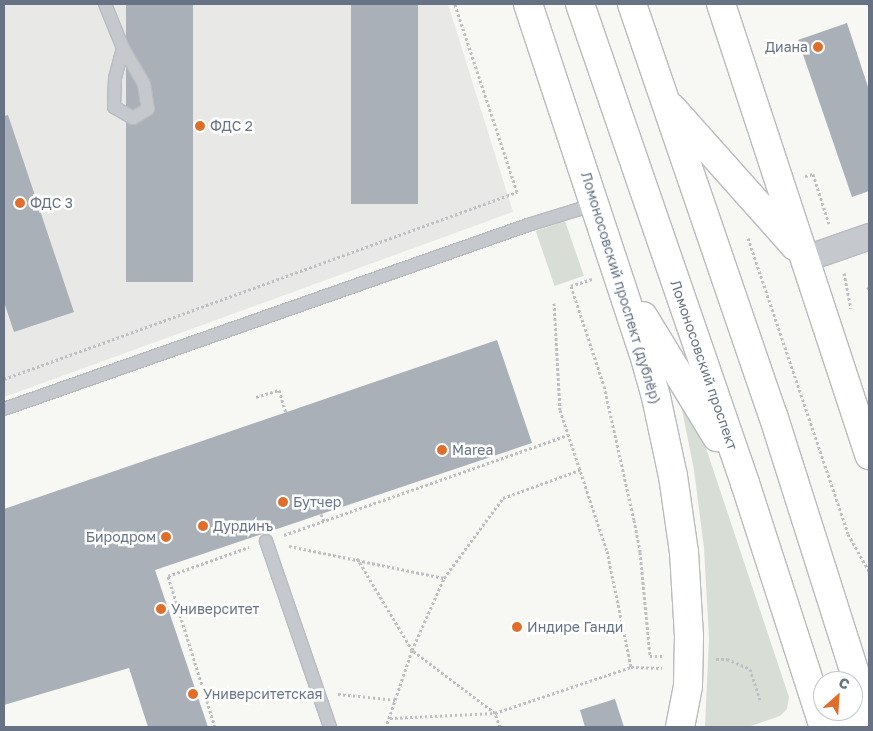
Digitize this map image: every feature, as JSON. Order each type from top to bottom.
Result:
[{"type":"main road","name":"Ломоносовский проспект (дублёр)","points":[[528,4],[622,281],[656,397],[673,476],[682,542],[689,658],[688,686],[680,727]]},
{"type":"main road","name":"Ломоносовский проспект","points":[[580,4],[745,483],[826,727]]},
{"type":"main road","points":[[632,4],[773,415],[869,718],[826,727]]},
{"type":"main road","points":[[721,4],[806,258],[869,455]]},
{"type":"main road","points":[[664,100],[765,210],[806,258]]},
{"type":"main road","points":[[622,281],[745,483]]},
{"type":"street","points":[[806,258],[869,236]]},
{"type":"lane","points":[[105,4],[123,48],[144,84],[146,92],[148,109],[133,118],[114,107],[115,78],[123,48]]},
{"type":"lane","points":[[4,409],[528,225],[596,204]]},
{"type":"lane","points":[[266,541],[330,727]]},
{"type":"path","points":[[4,379],[517,192],[455,4]]},
{"type":"path","points":[[748,238],[848,534],[869,571]]},
{"type":"path","points":[[554,303],[560,410],[607,551],[631,667]]},
{"type":"path","points":[[256,397],[278,390],[286,412]]},
{"type":"path","points":[[216,727],[168,576],[568,435]]},
{"type":"path","points":[[386,727],[397,700],[412,650],[444,578],[503,498],[580,470]]},
{"type":"path","points":[[321,514],[324,521]]},
{"type":"path","points":[[266,541],[357,558],[444,578]]},
{"type":"path","points":[[357,558],[412,650],[495,713],[500,727]]},
{"type":"path","points":[[390,718],[495,713],[631,667],[662,668]]},
{"type":"path","points":[[318,691],[397,700]]},
{"type":"shaded area","points":[[4,4],[448,4],[513,212],[4,397]]},
{"type":"shaded area","points":[[565,221],[584,276],[555,286],[536,231]]},
{"type":"shaded area","points":[[678,390],[690,400],[789,697],[787,709],[780,716],[748,727],[705,727],[709,638],[704,548],[694,470]]},
{"type":"building","points":[[126,4],[193,4],[193,282],[126,282]]},
{"type":"building","points":[[351,4],[418,4],[418,204],[351,204]]},
{"type":"building","points":[[847,23],[869,90],[869,191],[852,197],[798,40]]},
{"type":"building","name":"ФДС 3","points":[[8,115],[74,312],[14,332],[4,302],[4,116]]},
{"type":"building","points":[[497,340],[532,443],[155,570],[208,727],[148,727],[129,668],[4,705],[4,509]]},
{"type":"building","points":[[615,699],[624,727],[585,727],[580,710]]},
{"type":"place","name":"Диана","points":[[818,47]]},
{"type":"place","name":"ФДС 2","points":[[200,126]]},
{"type":"place","name":"ФДС 3","points":[[20,203]]},
{"type":"place","name":"Marea","points":[[442,450]]},
{"type":"place","name":"Бутчер","points":[[283,502]]},
{"type":"place","name":"Дурдинъ","points":[[203,526]]},
{"type":"place","name":"Биродром","points":[[166,537]]},
{"type":"place","name":"Университет","points":[[161,609]]},
{"type":"place","name":"Индире Ганди","points":[[517,627]]},
{"type":"place","name":"Университетская","points":[[193,694]]}]
